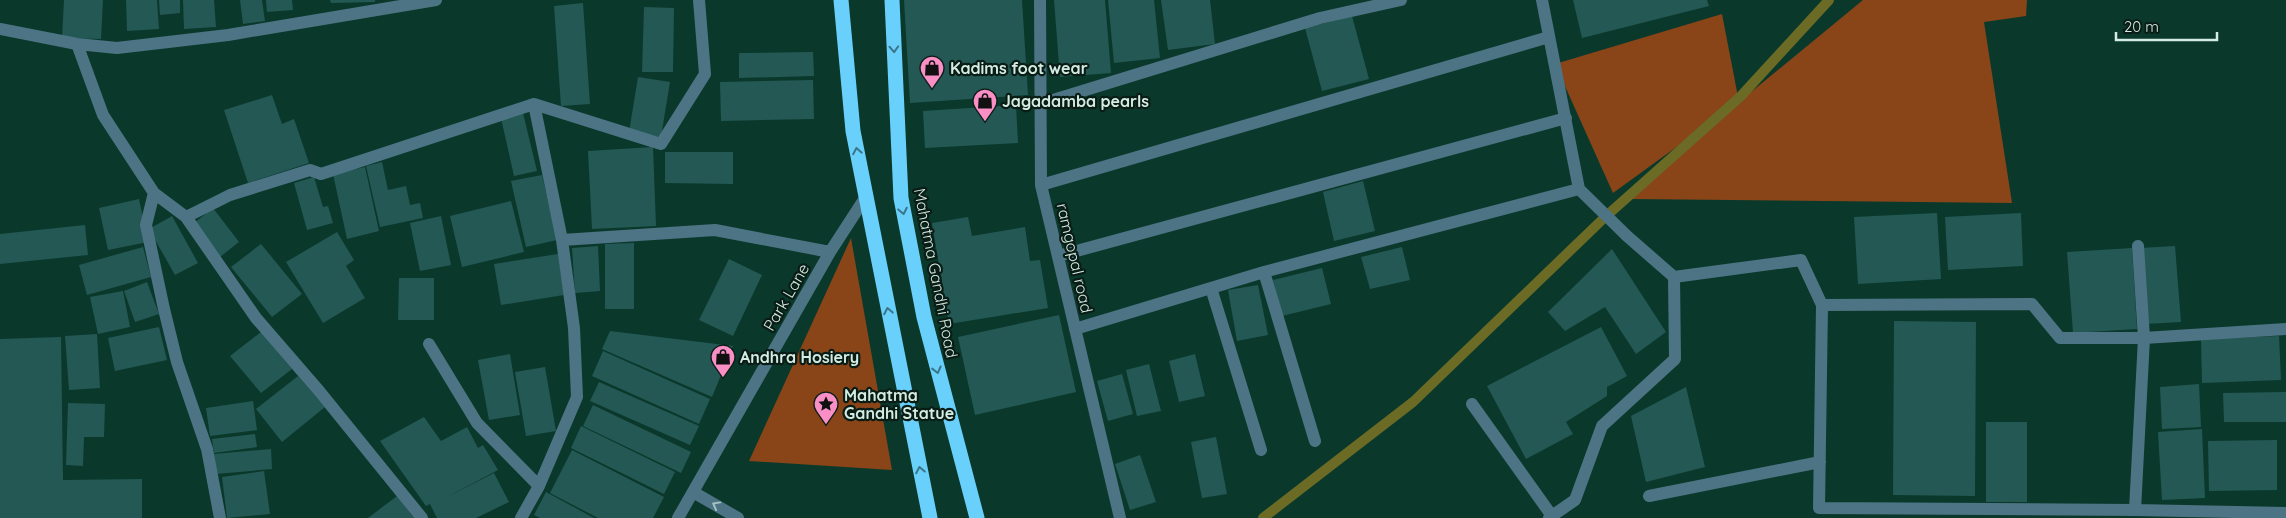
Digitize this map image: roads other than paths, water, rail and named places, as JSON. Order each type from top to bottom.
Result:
[{"type":"highway","points":[[841,0],[853,131],[930,518]]},
{"type":"highway","name":"Mahatma Gandhi Road","points":[[892,0],[901,198],[924,317],[977,518]]},
{"type":"street","points":[[0,29],[77,44],[117,48],[219,36],[382,4],[436,0]]},
{"type":"street","points":[[186,217],[230,195],[310,170],[320,174],[534,104],[662,144],[705,74],[699,0]]},
{"type":"street","name":"ramgopal road","points":[[1040,0],[1041,184],[1120,518]]},
{"type":"street","points":[[1040,104],[1320,18],[1401,0]]},
{"type":"street","points":[[1542,0],[1566,118],[1584,194],[1627,236],[1674,277],[1801,260],[1822,305],[1819,508],[2286,513]]},
{"type":"street","points":[[1041,184],[1549,37]]},
{"type":"street","points":[[77,44],[103,115],[154,194],[186,217],[256,318],[320,392],[422,518]]},
{"type":"street","points":[[521,518],[539,486],[577,397],[574,328],[562,240],[534,104]]},
{"type":"street","points":[[1058,256],[1566,118]]},
{"type":"street","points":[[154,194],[146,225],[178,362],[207,449],[220,518]]},
{"type":"street","points":[[1075,329],[1264,272],[1584,194]]},
{"type":"street","name":"Park Lane","points":[[678,518],[830,252],[866,198]]},
{"type":"street","points":[[562,240],[715,230],[830,252]]},
{"type":"street","points":[[2135,510],[2144,338],[2138,246]]},
{"type":"street","points":[[1264,272],[1315,441]]},
{"type":"street","points":[[1472,404],[1551,517],[1575,500],[1602,426],[1674,360],[1674,277]]},
{"type":"street","points":[[1210,288],[1261,450]]},
{"type":"street","points":[[1822,305],[2032,304],[2060,338],[2144,338],[2286,329]]},
{"type":"street","points":[[428,344],[478,422],[539,486]]},
{"type":"street","points":[[1649,496],[1820,462]]},
{"type":"street","points":[[693,492],[738,518]]},
{"type":"waterway","points":[[1263,518],[1413,402],[1604,218],[1741,96],[1829,0]]},
{"type":"place","name":"Kadims foot wear","points":[[932,89]]},
{"type":"place","name":"Jagadamba pearls","points":[[985,122]]},
{"type":"place","name":"Andhra Hosiery","points":[[723,378]]},
{"type":"place","name":"Mahatma Gandhi Statue","points":[[826,425]]}]
